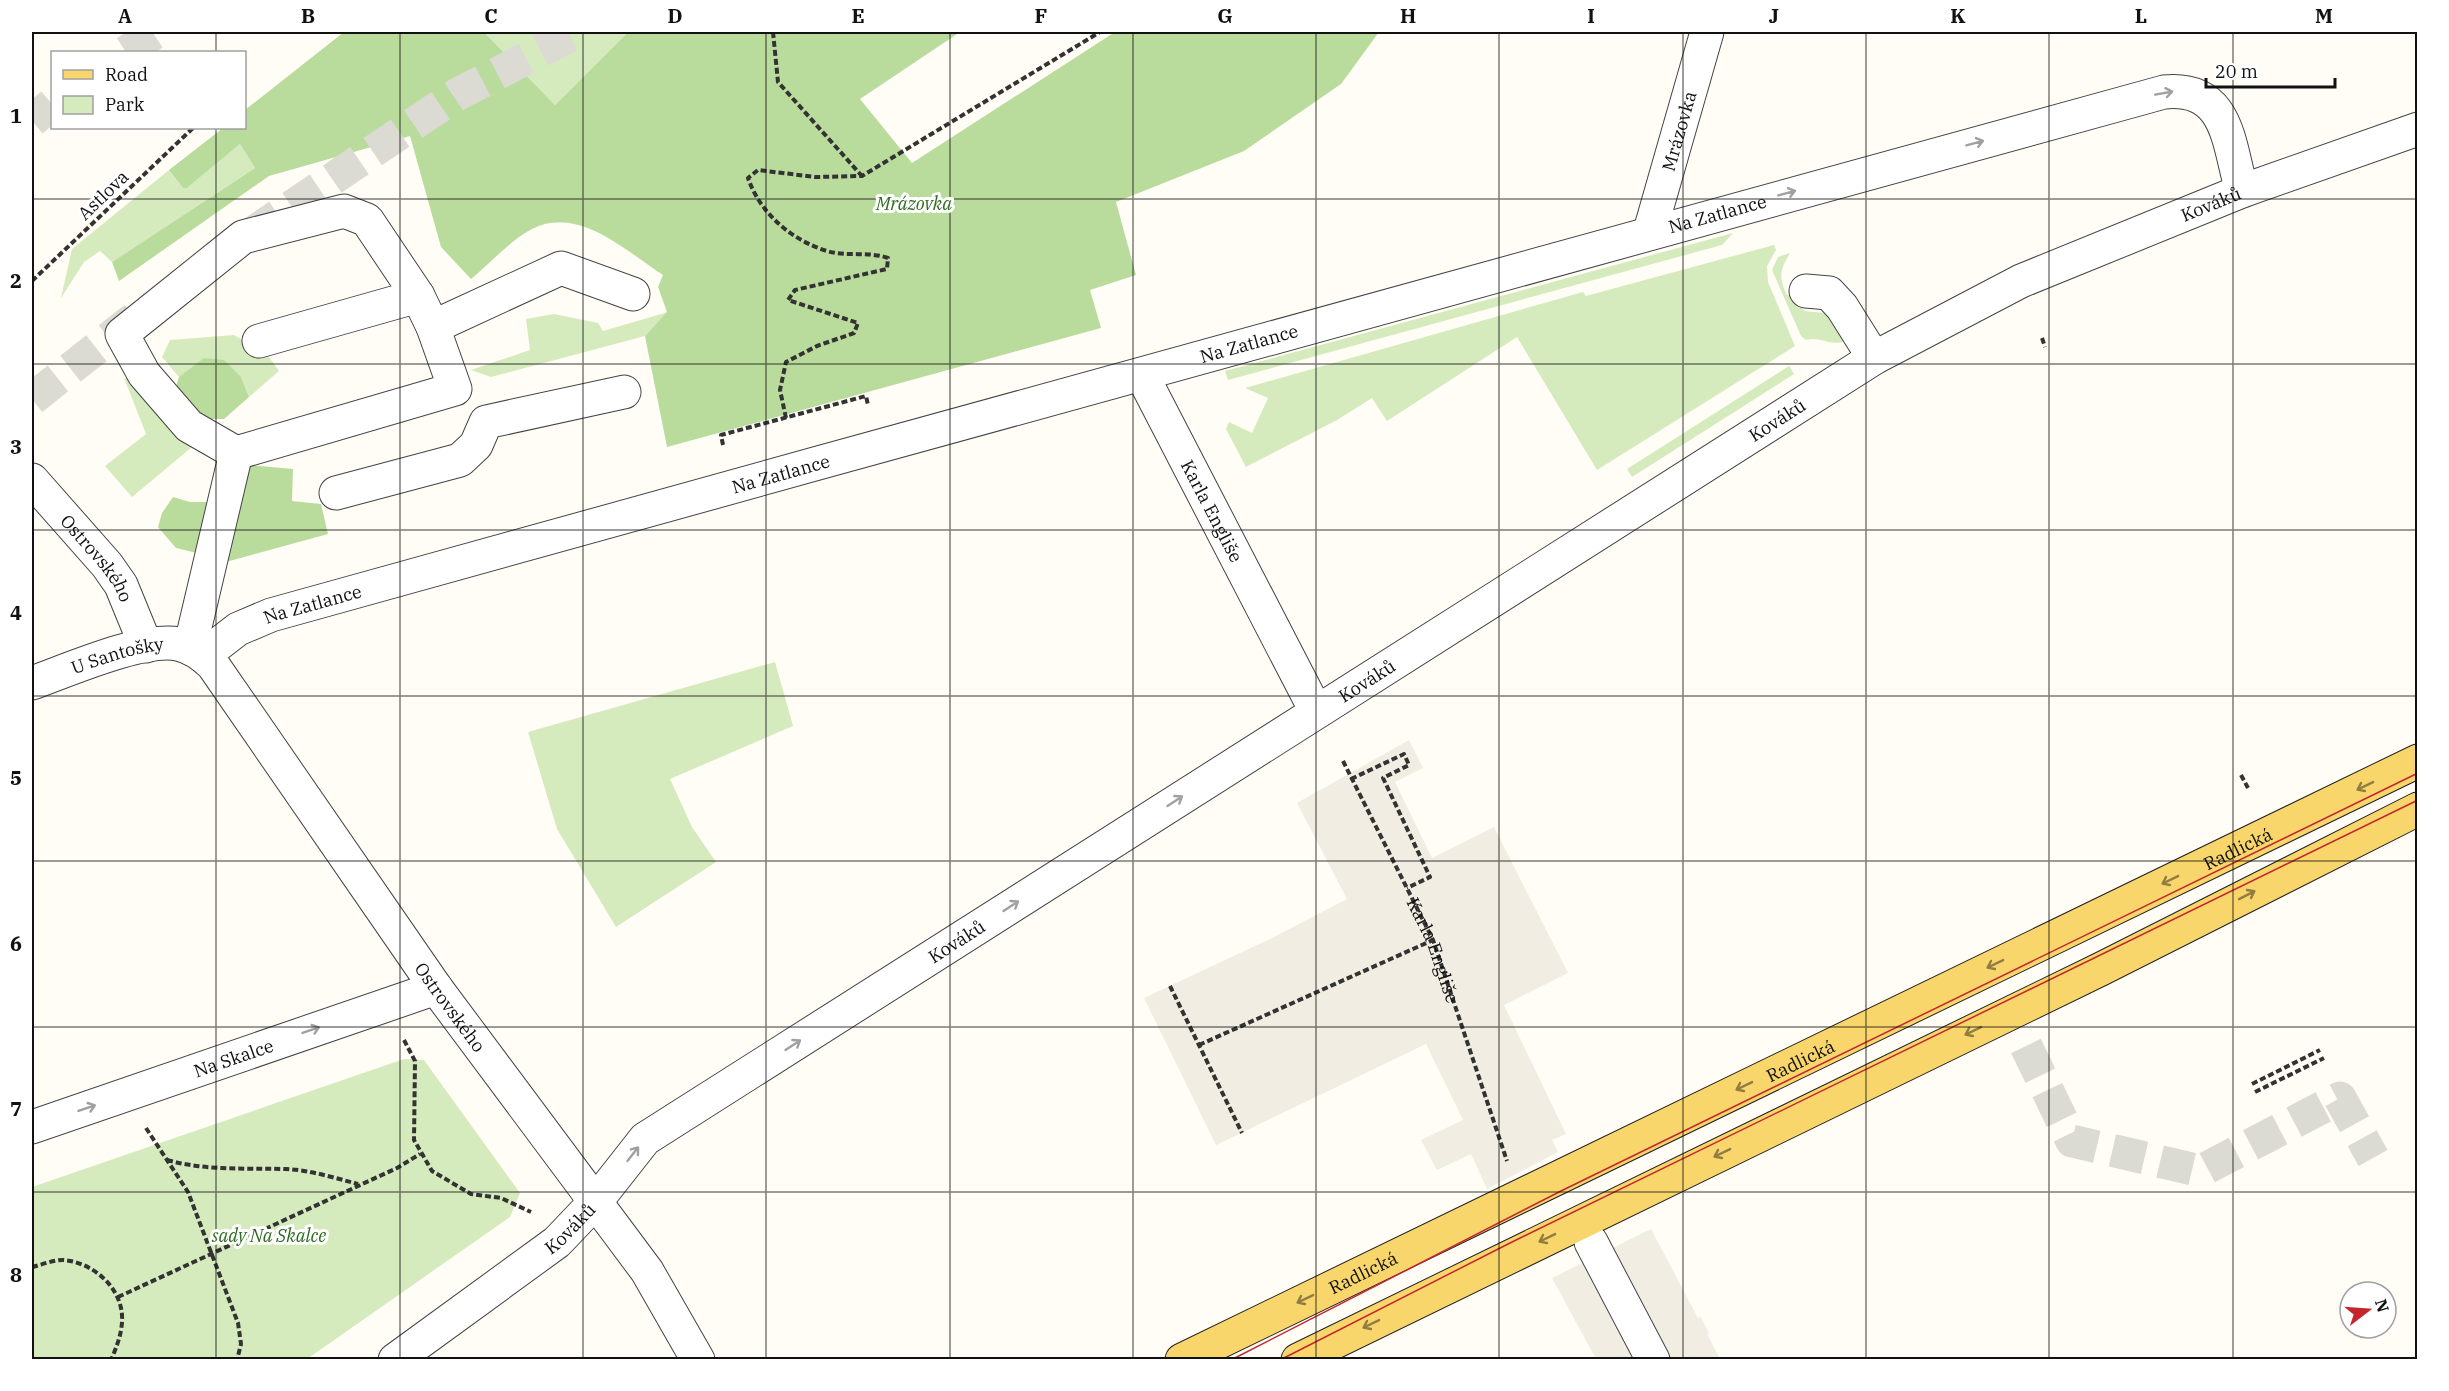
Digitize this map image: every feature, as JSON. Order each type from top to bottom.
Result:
[{"type":"main road","name":"Radlická","points":[[1182,1359],[2418,761]]},
{"type":"main road","points":[[1298,1359],[2101,969],[2418,809]]},
{"type":"street","name":"Mrázovka","points":[[1650,231],[1707,32]]},
{"type":"street","name":"Na Zatlance","points":[[197,652],[238,629],[270,615],[1142,375],[1650,231],[2164,92],[2180,90],[2198,94],[2213,105],[2221,119],[2242,191]]},
{"type":"street","name":"Kováků","points":[[395,1359],[557,1242],[597,1200],[645,1139],[1874,358],[2021,281],[2242,191],[2418,129]]},
{"type":"street","points":[[455,389],[236,453],[189,426],[144,374],[122,334],[243,237],[344,211],[367,220],[418,296],[433,327],[455,389],[472,400],[486,422]]},
{"type":"street","points":[[433,327],[561,268],[633,294]]},
{"type":"street","points":[[1806,291],[1829,293],[1842,307],[1874,358]]},
{"type":"street","points":[[259,341],[418,296]]},
{"type":"street","name":"Karla Engliše","points":[[1142,375],[1316,711]]},
{"type":"street","points":[[486,422],[624,392]]},
{"type":"street","points":[[336,493],[460,460],[476,445],[486,422]]},
{"type":"street","points":[[197,652],[236,453]]},
{"type":"street","name":"Ostrovského","points":[[32,480],[120,585],[146,646]]},
{"type":"street","name":"U Santošky","points":[[32,683],[96,660],[146,646],[177,644],[197,652]]},
{"type":"street","name":"Ostrovského","points":[[197,652],[224,677],[436,988],[597,1200],[647,1271],[698,1359]]},
{"type":"street","name":"Na Skalce","points":[[32,1127],[436,988]]},
{"type":"street","points":[[1591,1242],[1653,1359]]},
{"type":"path","points":[[773,32],[778,82],[862,176]]},
{"type":"path","points":[[786,418],[780,390],[786,362],[817,346],[854,333],[858,323],[788,300],[795,290],[886,269],[888,258],[828,251],[802,240],[774,221],[754,196],[748,178],[758,170],[815,177],[862,176],[1100,32]]},
{"type":"path","name":"Astlova","points":[[32,281],[192,129]]},
{"type":"path","points":[[2042,338],[2045,347]]},
{"type":"path","points":[[723,445],[721,435],[866,396],[868,405]]},
{"type":"path","points":[[1351,779],[1404,754],[1409,765],[1383,778],[1430,877],[1407,888]]},
{"type":"path","name":"Karla Engliše","points":[[1343,761],[1433,940],[1500,1148]]},
{"type":"path","points":[[2241,775],[2248,788]]},
{"type":"path","points":[[1199,1045],[1433,940]]},
{"type":"path","points":[[1170,986],[1242,1133]]},
{"type":"path","points":[[403,1040],[415,1061],[414,1140],[420,1154],[432,1171],[471,1194],[501,1198],[535,1214]]},
{"type":"path","points":[[2252,1084],[2320,1050]]},
{"type":"path","points":[[2255,1092],[2324,1058]]},
{"type":"path","points":[[146,1127],[188,1192],[238,1323],[241,1344],[237,1359]]},
{"type":"path","points":[[118,1297],[212,1255],[358,1184],[397,1168],[420,1154]]},
{"type":"path","points":[[167,1160],[213,1168],[288,1169],[358,1184]]},
{"type":"path","points":[[32,1267],[61,1260],[82,1263],[102,1276],[118,1297],[122,1316],[120,1336],[111,1359]]},
{"type":"green space","points":[[344,32],[484,32],[555,105],[628,32],[960,32],[860,99],[912,163],[1115,32],[1379,32],[1341,84],[1244,151],[1116,202],[1136,275],[1090,290],[1101,328],[667,447],[645,336],[667,312],[658,287],[663,275],[601,234],[567,223],[549,223],[524,233],[471,279],[441,247],[410,136],[269,176],[119,281],[112,262],[255,168],[240,144],[187,188],[183,188],[169,170],[222,129],[246,129],[246,109]]},
{"type":"green space","points":[[484,32],[628,32],[555,105]]},
{"type":"green space","points":[[240,144],[255,168],[112,262],[100,251],[84,262],[61,298],[72,249],[169,170],[183,188],[187,188]]},
{"type":"green space","points":[[1733,233],[1722,245],[1228,380],[1225,371]]},
{"type":"green space","points":[[1774,245],[1776,250],[1767,266],[1768,282],[1795,346],[1597,470],[1517,337],[1387,421],[1372,398],[1337,420],[1246,467],[1226,429],[1229,422],[1252,433],[1268,398],[1245,388],[1583,292],[1586,296]]},
{"type":"green space","points":[[1790,253],[1781,274],[1787,295],[1799,294],[1804,311],[1835,314],[1846,341],[1835,343],[1816,339],[1806,340],[1801,336],[1772,270],[1778,257]]},
{"type":"green space","points":[[668,312],[645,336],[491,377],[471,370],[530,350],[526,319],[554,314],[598,323],[603,331]]},
{"type":"green space","points":[[234,335],[266,353],[279,371],[249,397],[241,377],[186,373],[179,377],[162,357],[170,340]]},
{"type":"green space","points":[[204,358],[224,360],[241,377],[249,397],[224,419],[205,419],[175,390],[179,377]]},
{"type":"green space","points":[[1789,366],[1794,374],[1632,477],[1627,469]]},
{"type":"green space","points":[[124,378],[130,379],[192,447],[132,497],[105,466],[146,434]]},
{"type":"green space","points":[[249,465],[293,469],[292,501],[321,504],[328,534],[226,562]]},
{"type":"green space","points":[[173,497],[190,502],[211,502],[197,553],[176,548],[158,527],[162,513]]},
{"type":"green space","points":[[775,662],[793,726],[670,779],[692,827],[716,862],[616,927],[557,829],[528,732]]},
{"type":"green space","name":"sady Na Skalce","points":[[404,1059],[424,1060],[520,1193],[510,1217],[307,1359],[32,1359],[32,1187]]},
{"type":"shaded area","points":[[1409,740],[1423,768],[1395,782],[1432,858],[1494,827],[1568,973],[1504,1005],[1566,1134],[1552,1140],[1558,1152],[1487,1189],[1471,1154],[1437,1170],[1421,1140],[1463,1120],[1426,1044],[1216,1145],[1144,998],[1272,938],[1347,899],[1297,803]]},
{"type":"shaded area","points":[[1651,1229],[1698,1318],[1701,1317],[1720,1359],[1596,1359],[1552,1278]]},
{"type":"tunnel","points":[[128,51],[156,32]]},
{"type":"tunnel","points":[[251,234],[458,94],[577,32]]},
{"type":"tunnel","points":[[32,121],[51,105]]},
{"type":"tunnel","points":[[32,399],[141,313]]},
{"type":"tunnel","points":[[2026,1046],[2072,1141],[2201,1171],[2340,1098],[2373,1158]]},
{"type":"tram line","points":[[1231,1360],[1561,1191],[2418,773]]},
{"type":"tram line","points":[[1280,1360],[1510,1243],[2418,800]]}]
